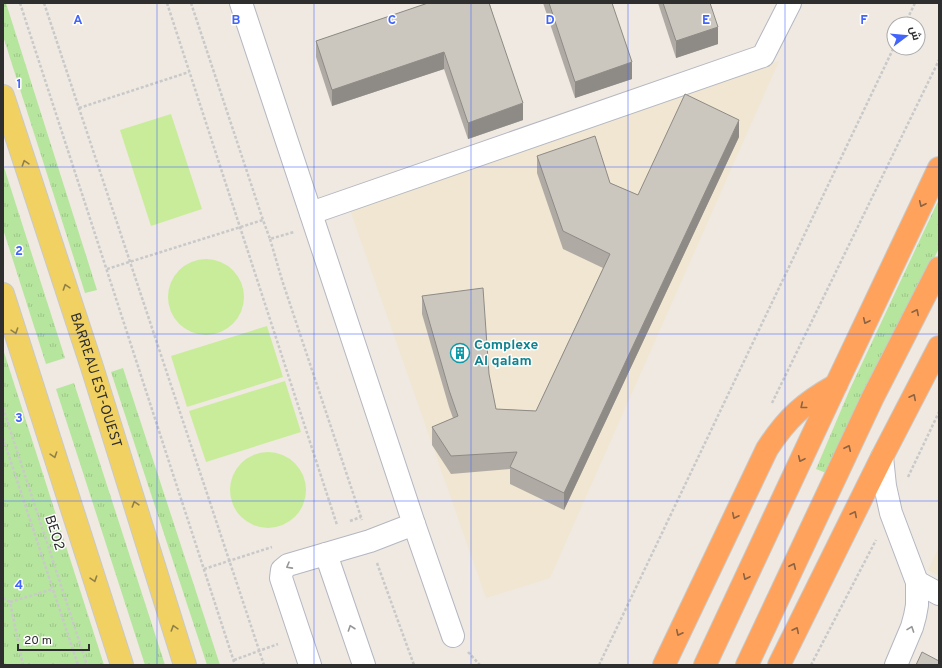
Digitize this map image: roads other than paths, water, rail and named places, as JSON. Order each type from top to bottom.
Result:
[{"type":"highway","points":[[705,665],[939,168]]},
{"type":"highway","points":[[747,665],[873,397],[939,268]]},
{"type":"highway","points":[[779,665],[882,457],[939,347]]},
{"type":"highway","points":[[664,665],[771,444],[790,418],[803,405],[836,385]]},
{"type":"main road","name":"BARREAU EST-OUEST","points":[[3,96],[92,367],[185,665]]},
{"type":"main road","points":[[3,294],[122,665]]},
{"type":"street","points":[[241,3],[414,524],[453,636]]},
{"type":"street","points":[[313,219],[763,56],[790,3]]},
{"type":"street","points":[[882,457],[885,486],[891,513],[917,582],[917,605],[915,616],[896,665]]},
{"type":"street","points":[[310,665],[281,578],[282,570],[288,565],[370,542],[414,524]]},
{"type":"street","points":[[326,554],[364,665]]},
{"type":"street","points":[[917,582],[939,594]]},
{"type":"place","name":"Complexe Al qalam","points":[[460,353]]}]
